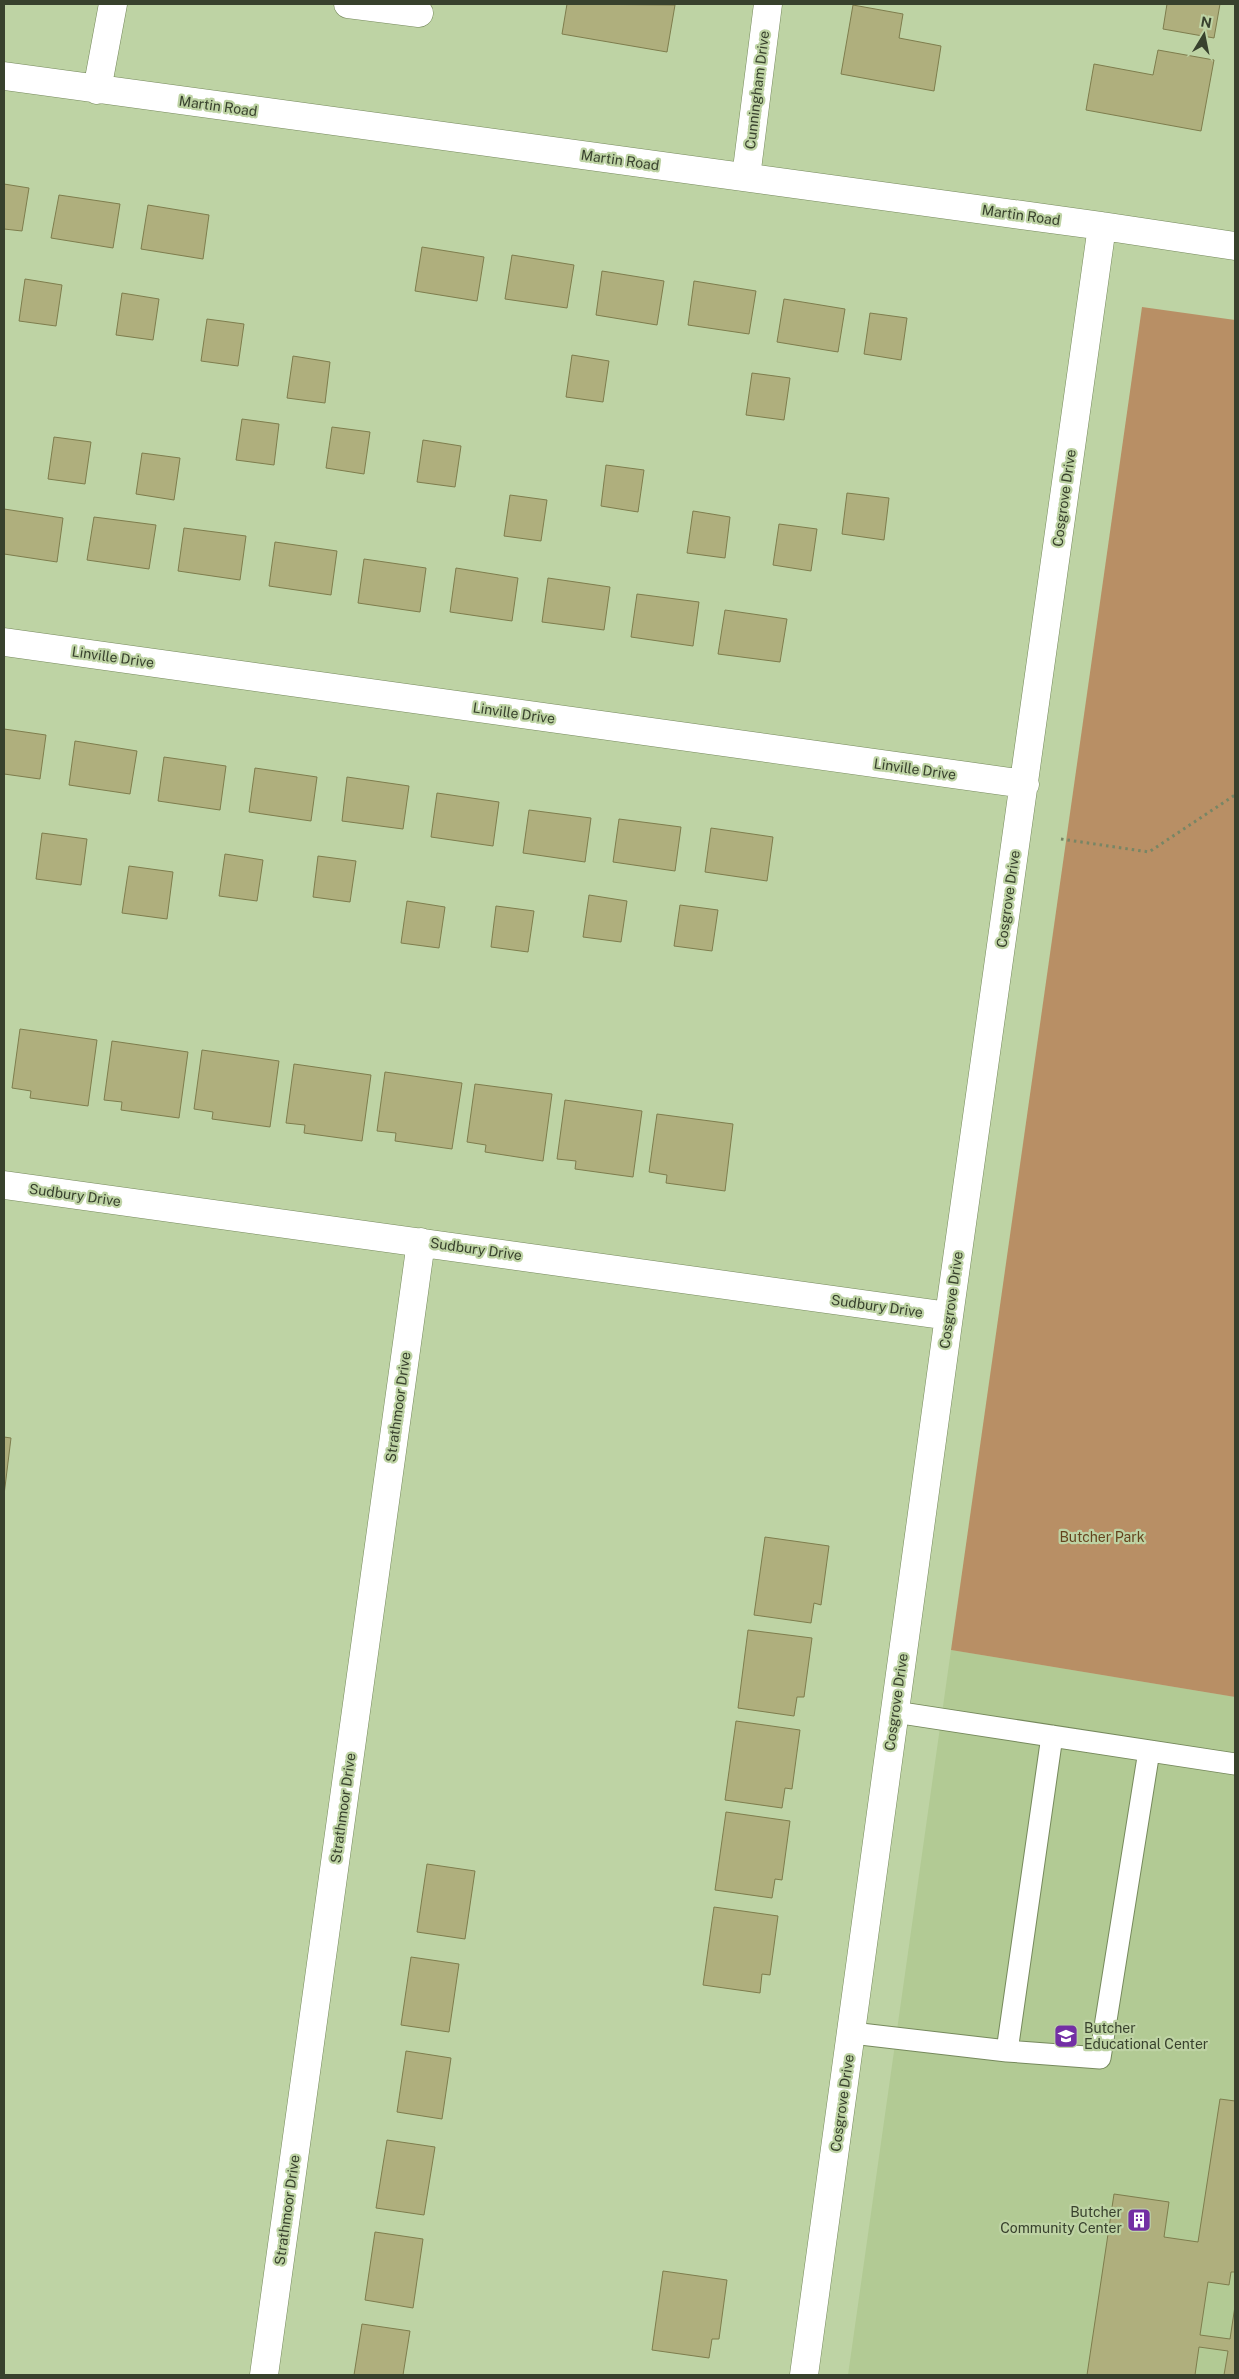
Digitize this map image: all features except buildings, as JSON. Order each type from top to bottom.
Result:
[{"type":"street","points":[[98,90],[113,4]]},
{"type":"street","points":[[348,4],[419,13]]},
{"type":"street","name":"Cunningham Drive","points":[[746,177],[768,4]]},
{"type":"street","name":"Martin Road","points":[[4,76],[1102,226],[1235,246]]},
{"type":"street","name":"Cosgrove Drive","points":[[804,2375],[852,2033],[894,1712],[1102,226]]},
{"type":"street","name":"Linville Drive","points":[[4,642],[1025,784]]},
{"type":"street","name":"Sudbury Drive","points":[[4,1185],[949,1316]]},
{"type":"street","name":"Strathmoor Drive","points":[[264,2375],[421,1242]]},
{"type":"lane","points":[[894,1712],[1235,1764]]},
{"type":"lane","points":[[1007,2051],[1052,1736]]},
{"type":"lane","points":[[852,2033],[1007,2051],[1100,2058],[1149,1751]]},
{"type":"path","points":[[1061,839],[1149,852],[1235,795]]},
{"type":"shaded area","name":"Butcher Educational Center","points":[[951,1650],[1235,1697],[1235,2375],[848,2375]]},
{"type":"green space","name":"Butcher Park","points":[[1142,307],[1235,320],[1235,1697],[951,1650]]},
{"type":"place","name":"Butcher Educational Center","points":[[1066,2036]]},
{"type":"place","name":"Butcher Community Center","points":[[1139,2220]]}]
